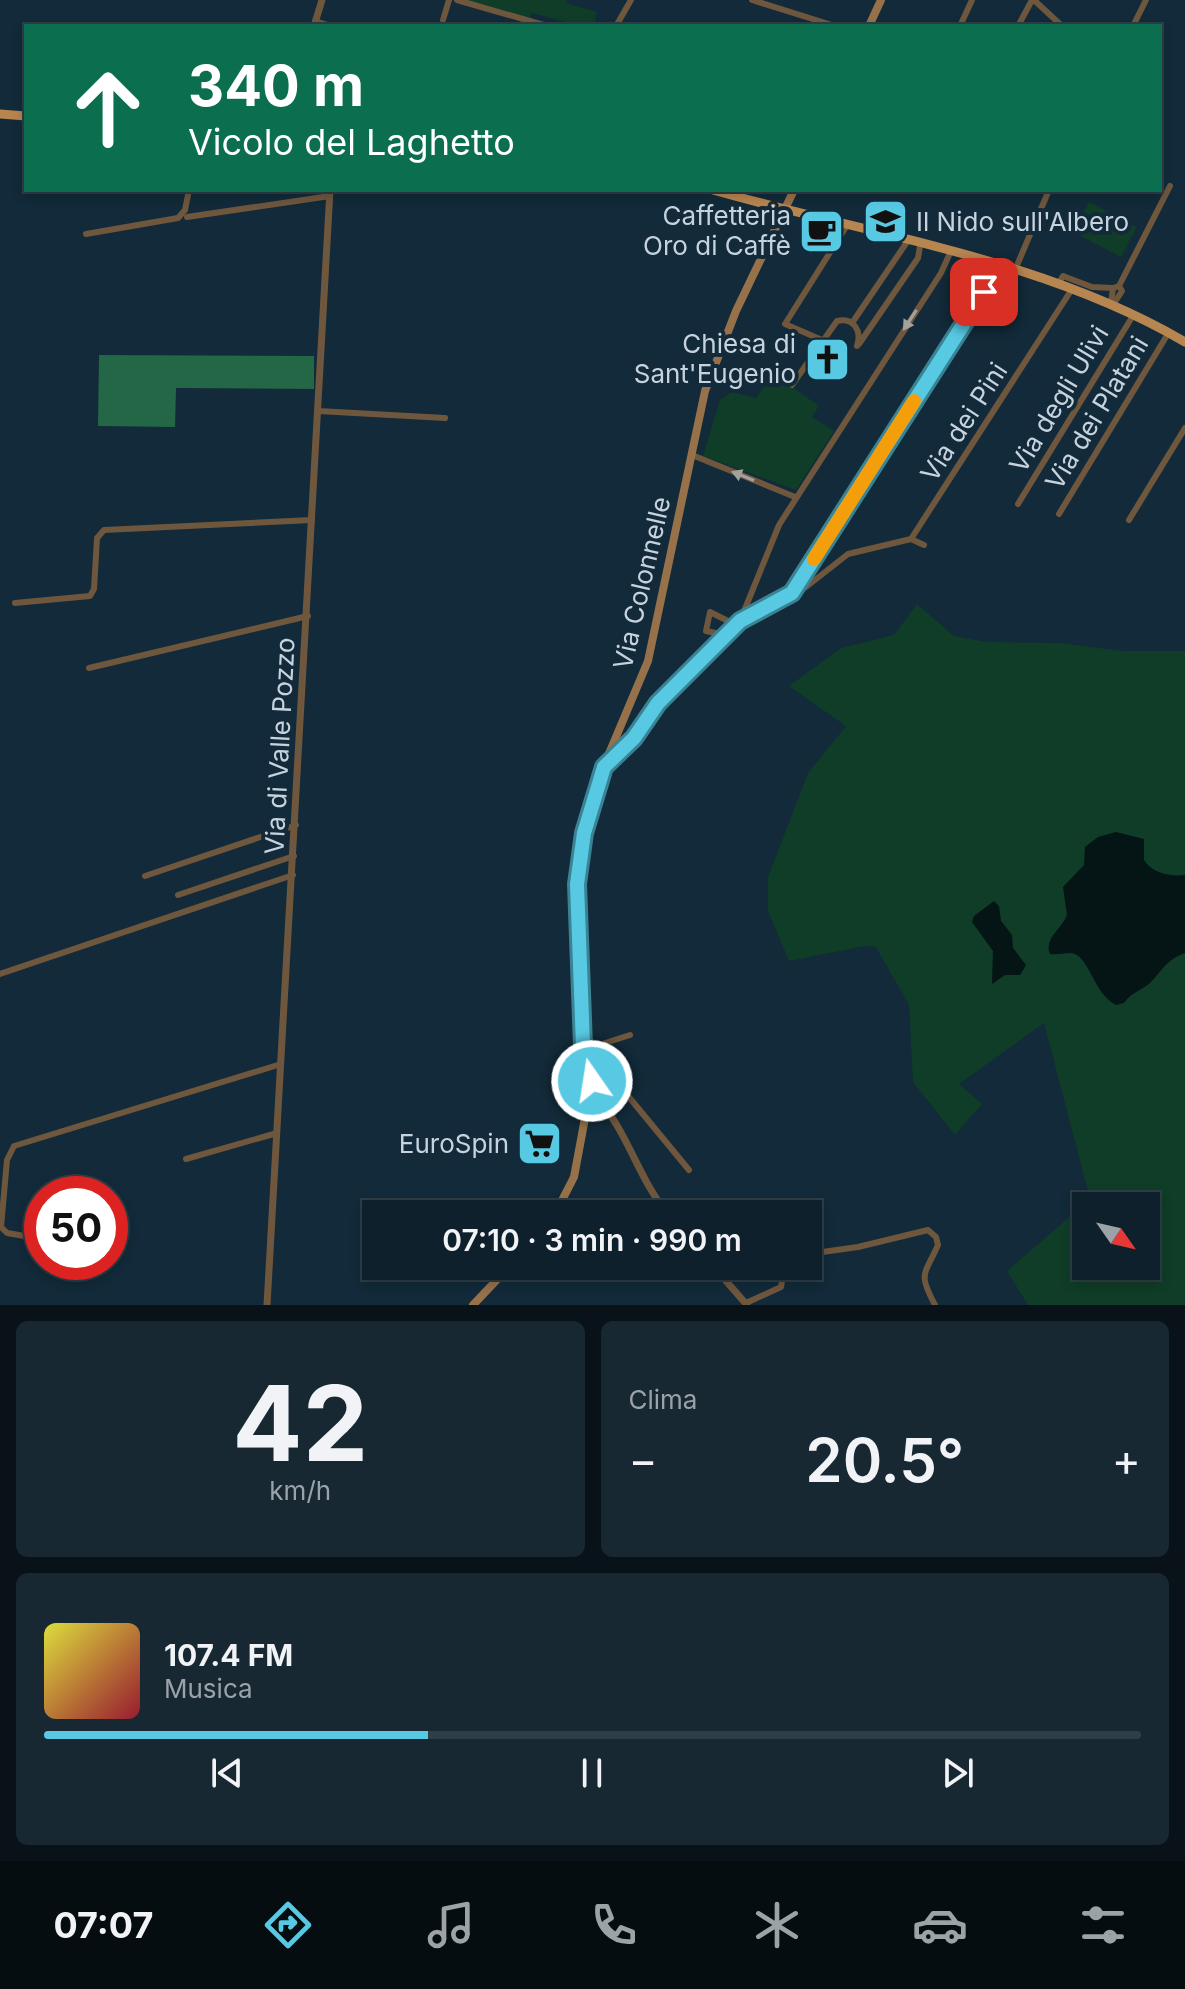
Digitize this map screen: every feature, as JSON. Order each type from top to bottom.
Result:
[{"type":"main road","points":[[870,24],[881,0]]},
{"type":"main road","points":[[0,114],[24,116]]},
{"type":"main road","points":[[720,192],[1015,270],[1134,314],[1185,342]]},
{"type":"main road","name":"Via Colonnelle","points":[[562,1200],[574,1177],[591,1101],[585,1064],[577,884],[584,833],[604,767],[648,661],[713,369],[782,210],[793,192]]},
{"type":"main road","name":"Via Colonnelle","points":[[585,1064],[583,1088],[591,1101]]},
{"type":"main road","points":[[583,1088],[589,1084],[591,1101]]},
{"type":"main road","points":[[473,1305],[497,1280]]},
{"type":"street","points":[[315,24],[322,0]]},
{"type":"street","points":[[443,20],[449,0]]},
{"type":"street","points":[[457,0],[540,24]]},
{"type":"street","points":[[617,24],[631,0]]},
{"type":"street","points":[[752,0],[829,24]]},
{"type":"street","points":[[961,24],[972,0]]},
{"type":"street","points":[[1019,24],[1033,0],[1060,24]]},
{"type":"street","points":[[1134,24],[1146,0]]},
{"type":"street","points":[[1116,287],[1170,186]]},
{"type":"street","points":[[86,234],[178,218],[185,210],[189,192]]},
{"type":"street","points":[[1015,270],[1048,192]]},
{"type":"street","points":[[187,217],[330,193]]},
{"type":"street","name":"Via di Valle Pozzo","points":[[267,1305],[330,193]]},
{"type":"street","points":[[822,340],[785,324],[838,246],[846,227]]},
{"type":"street","points":[[852,323],[907,242]]},
{"type":"street","points":[[792,385],[837,321],[852,323],[859,332],[857,346],[918,258],[920,246]]},
{"type":"street","points":[[738,623],[779,525],[795,497],[941,273],[950,253]]},
{"type":"street","points":[[792,593],[1000,266]]},
{"type":"street","points":[[1058,284],[1063,276],[1092,287],[1116,287],[1122,291],[1112,305]]},
{"type":"street","name":"Via dei Pini","points":[[911,539],[1072,289]]},
{"type":"street","name":"Via degli Ulivi","points":[[1018,504],[1134,314]]},
{"type":"street","name":"Via dei Platani","points":[[1059,514],[1169,332]]},
{"type":"street","points":[[318,411],[445,418]]},
{"type":"street","points":[[1129,520],[1185,428]]},
{"type":"street","points":[[692,455],[795,497]]},
{"type":"street","points":[[15,603],[90,596],[94,589],[97,538],[104,530],[312,520]]},
{"type":"street","points":[[604,767],[634,738],[658,703],[738,623],[809,585],[848,554],[911,539],[924,545]]},
{"type":"street","points":[[725,635],[706,631],[710,612],[738,623]]},
{"type":"street","points":[[89,668],[308,616]]},
{"type":"street","points":[[145,876],[296,825]]},
{"type":"street","points":[[178,895],[294,856]]},
{"type":"street","points":[[0,974],[293,875]]},
{"type":"street","points":[[630,1035],[605,1043],[604,1060],[619,1085],[689,1170]]},
{"type":"street","points":[[585,1064],[604,1060],[625,1063]]},
{"type":"street","points":[[24,1236],[7,1233],[1,1227],[7,1160],[15,1145],[281,1064]]},
{"type":"street","points":[[591,1101],[613,1119],[658,1200]]},
{"type":"street","points":[[186,1159],[277,1133]]},
{"type":"street","points":[[822,1252],[928,1230],[936,1237],[938,1245],[925,1267],[923,1280],[935,1305]]},
{"type":"street","points":[[725,1280],[746,1304],[781,1287],[781,1280]]},
{"type":"green space","points":[[467,0],[567,0],[566,3],[597,12],[595,20],[599,24],[572,24],[532,13],[530,18]]},
{"type":"green space","points":[[1089,202],[1137,227],[1121,257],[1073,232]]},
{"type":"green space","points":[[99,355],[314,356],[314,389],[176,388],[175,427],[98,426]]},
{"type":"green space","points":[[773,373],[819,406],[812,417],[834,431],[796,490],[703,456],[720,400],[732,392],[756,398]]},
{"type":"green space","points":[[917,604],[954,636],[987,642],[1060,643],[1122,651],[1185,651],[1185,1305],[1028,1305],[1007,1271],[1072,1215],[1072,1280],[1160,1280],[1160,1192],[1088,1192],[1044,1023],[959,1084],[982,1104],[955,1135],[913,1082],[909,1005],[876,947],[865,946],[789,961],[768,911],[768,877],[808,773],[846,726],[789,686],[841,648],[894,635]]},
{"type":"shaded area","points":[[1116,832],[1144,839],[1144,860],[1152,868],[1168,875],[1185,875],[1185,953],[1169,962],[1150,983],[1124,1003],[1116,1005],[1108,1000],[1082,960],[1070,953],[1050,954],[1049,943],[1067,915],[1063,887],[1084,865],[1085,847],[1098,837]]},
{"type":"shaded area","points":[[994,901],[999,906],[1001,921],[1012,935],[1013,948],[1026,965],[1020,975],[1005,975],[992,984],[993,951],[972,922],[974,916]]},
{"type":"slow traffic","points":[[814,559],[914,401]]},
{"type":"place","name":"Il Nido sull'Albero","points":[[885,222]]},
{"type":"place","name":"Caffetteria Oro di Caffè","points":[[822,231]]},
{"type":"place","name":"Chiesa di Sant'Eugenio","points":[[827,359]]},
{"type":"place","name":"EuroSpin","points":[[540,1144]]},
{"type":"route","points":[[592,1081],[585,1069],[583,1046],[576,894],[584,833],[604,767],[629,744],[658,703],[740,621],[792,593],[984,292]]}]
